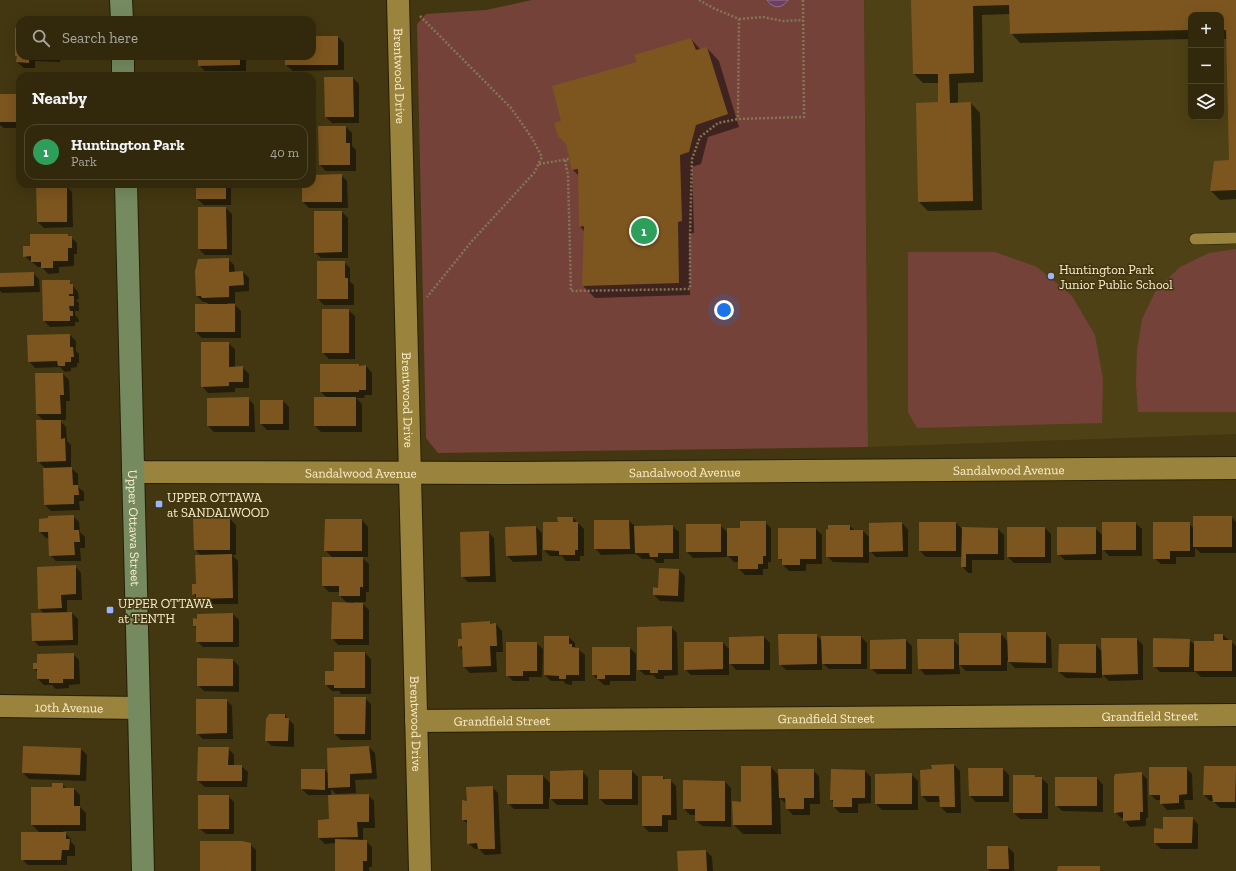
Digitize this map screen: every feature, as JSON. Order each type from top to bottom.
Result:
[{"type":"main road","points":[[121,0],[122,16]]},
{"type":"main road","points":[[123,60],[123,72]]},
{"type":"main road","name":"Upper Ottawa Street","points":[[126,188],[143,871]]},
{"type":"street","name":"Brentwood Drive","points":[[398,0],[420,871]]},
{"type":"street","name":"Sandalwood Avenue","points":[[133,470],[144,472],[510,473],[1236,468]]},
{"type":"street","name":"10th Avenue","points":[[0,706],[139,708]]},
{"type":"street","name":"Grandfield Street","points":[[416,722],[1236,715]]},
{"type":"lane","points":[[1195,239],[1236,238]]},
{"type":"path","points":[[699,0],[713,8],[739,19],[763,17],[783,21],[803,20]]},
{"type":"path","points":[[565,160],[568,175],[572,291],[690,289],[692,159],[700,137],[718,123],[738,119],[804,117],[803,0]]},
{"type":"path","points":[[406,323],[472,241],[534,173],[542,158],[532,138],[511,108],[418,14]]},
{"type":"path","points":[[738,119],[739,19]]},
{"type":"path","points":[[539,164],[569,159]]},
{"type":"shaded area","points":[[532,0],[864,0],[868,447],[438,453],[426,438],[417,24],[426,14],[486,10]]},
{"type":"shaded area","points":[[767,0],[788,0],[786,3],[778,7],[772,5]]},
{"type":"shaded area","name":"Huntington Park Junior Public School","points":[[864,0],[1236,0],[1236,434],[868,447]]},
{"type":"shaded area","points":[[1236,249],[1236,412],[1138,412],[1136,384],[1137,351],[1142,319],[1156,290],[1180,267],[1209,253]]},
{"type":"shaded area","points":[[908,252],[995,252],[1037,267],[1072,296],[1095,335],[1103,379],[1102,423],[917,428],[908,412]]},
{"type":"building","points":[[911,0],[1236,0],[1236,190],[1210,191],[1214,161],[1229,160],[1226,30],[1224,30],[1224,12],[1188,12],[1188,30],[1010,34],[1009,5],[973,6],[974,73],[949,74],[950,103],[971,102],[973,201],[918,202],[916,103],[938,102],[938,74],[913,74]]},
{"type":"building","points":[[15,28],[16,28],[16,56]]},
{"type":"building","points":[[316,36],[338,36],[338,65],[285,65],[285,60],[316,60]]},
{"type":"building","points":[[691,38],[696,50],[707,47],[728,114],[696,125],[689,152],[680,155],[682,221],[678,222],[679,283],[582,286],[584,226],[579,227],[578,169],[572,170],[566,144],[558,136],[554,123],[561,121],[552,86],[637,62],[634,55]]},
{"type":"building","points":[[16,60],[29,60],[29,63],[16,62]]},
{"type":"building","points":[[198,60],[240,60],[240,65],[198,66]]},
{"type":"building","points":[[324,77],[353,77],[354,117],[325,117]]},
{"type":"building","points":[[0,94],[16,94],[16,122],[0,122]]},
{"type":"building","points":[[318,126],[346,126],[346,143],[350,143],[350,165],[319,165]]},
{"type":"building","points":[[342,174],[342,202],[302,202],[302,188],[316,188],[316,175]]},
{"type":"building","points":[[36,188],[67,188],[67,222],[37,222]]},
{"type":"building","points":[[196,188],[226,188],[226,199],[196,199]]},
{"type":"building","points":[[198,207],[226,207],[227,249],[198,249]]},
{"type":"building","points":[[314,211],[342,211],[342,252],[314,253]]},
{"type":"building","points":[[30,234],[68,234],[68,236],[72,236],[72,248],[68,248],[68,261],[53,261],[53,268],[41,268],[41,262],[31,262],[31,256],[23,257],[23,246],[30,246]]},
{"type":"building","points":[[229,258],[229,272],[243,271],[244,285],[229,286],[229,297],[202,298],[201,296],[196,296],[195,271],[198,259]]},
{"type":"building","points":[[317,261],[345,261],[345,278],[348,278],[348,299],[317,299]]},
{"type":"building","points":[[34,272],[34,286],[0,287],[0,273]]},
{"type":"building","points":[[42,280],[70,280],[70,284],[73,284],[73,294],[69,294],[69,296],[74,296],[74,306],[69,306],[70,311],[73,311],[73,316],[70,316],[70,321],[43,321]]},
{"type":"building","points":[[195,304],[235,304],[235,332],[195,332]]},
{"type":"building","points":[[322,309],[349,309],[349,353],[322,353]]},
{"type":"building","points":[[70,334],[70,347],[73,347],[74,357],[71,357],[71,362],[65,362],[65,366],[58,366],[57,361],[28,362],[27,335]]},
{"type":"building","points":[[201,342],[229,342],[229,367],[243,366],[243,382],[229,382],[229,386],[201,387]]},
{"type":"building","points":[[320,364],[366,365],[366,390],[359,390],[359,392],[320,392]]},
{"type":"building","points":[[35,373],[63,373],[64,395],[60,395],[61,414],[36,414]]},
{"type":"building","points":[[249,397],[249,426],[207,426],[207,398]]},
{"type":"building","points":[[314,397],[356,397],[356,426],[314,426]]},
{"type":"building","points":[[260,400],[283,400],[283,424],[260,424]]},
{"type":"building","points":[[36,420],[61,420],[61,439],[65,438],[66,461],[37,462]]},
{"type":"building","points":[[72,467],[73,485],[78,485],[79,495],[74,495],[74,504],[44,505],[43,468]]},
{"type":"building","points":[[74,515],[74,530],[79,530],[80,542],[74,542],[75,555],[49,556],[48,532],[39,532],[39,519],[48,518],[48,516]]},
{"type":"building","points":[[1193,516],[1232,516],[1232,547],[1193,547]]},
{"type":"building","points":[[557,517],[573,517],[573,522],[578,522],[578,550],[575,550],[575,555],[559,555],[559,551],[543,550],[543,522],[558,522]]},
{"type":"building","points":[[193,518],[230,518],[230,550],[194,550]]},
{"type":"building","points":[[325,519],[362,519],[362,551],[324,551]]},
{"type":"building","points":[[594,520],[629,520],[630,549],[594,549]]},
{"type":"building","points":[[740,521],[766,521],[766,556],[763,556],[763,564],[758,564],[758,569],[738,569],[738,556],[727,556],[727,528],[740,528]]},
{"type":"building","points":[[902,522],[903,551],[869,552],[869,523]]},
{"type":"building","points":[[919,522],[956,522],[956,551],[919,551]]},
{"type":"building","points":[[1102,522],[1136,522],[1136,550],[1102,550]]},
{"type":"building","points":[[1153,522],[1190,522],[1190,551],[1170,551],[1170,559],[1153,559]]},
{"type":"building","points":[[686,524],[721,524],[721,552],[686,552]]},
{"type":"building","points":[[673,525],[673,553],[658,553],[658,557],[650,557],[649,553],[635,553],[634,526]]},
{"type":"building","points":[[828,525],[850,525],[850,530],[863,530],[863,557],[826,557],[826,529],[828,530]]},
{"type":"building","points":[[536,526],[537,555],[506,556],[505,527]]},
{"type":"building","points":[[962,527],[998,528],[998,554],[966,554],[966,567],[961,567]]},
{"type":"building","points":[[1007,527],[1045,527],[1045,557],[1007,557]]},
{"type":"building","points":[[1057,527],[1096,527],[1096,554],[1057,555]]},
{"type":"building","points":[[778,528],[816,528],[816,559],[800,559],[800,565],[782,565],[782,559],[778,559]]},
{"type":"building","points":[[489,531],[490,576],[461,577],[460,532]]},
{"type":"building","points":[[232,554],[233,598],[196,599],[196,594],[192,595],[192,584],[196,584],[195,555]]},
{"type":"building","points":[[322,557],[363,557],[363,587],[360,587],[360,596],[339,596],[339,586],[322,586]]},
{"type":"building","points":[[76,565],[76,594],[61,595],[62,608],[38,609],[37,567]]},
{"type":"building","points":[[659,568],[679,569],[678,596],[653,595],[653,587],[658,588]]},
{"type":"building","points":[[332,602],[363,603],[363,639],[331,639]]},
{"type":"building","points":[[72,612],[73,640],[32,641],[31,613]]},
{"type":"building","points":[[233,613],[233,642],[196,642],[196,626],[193,626],[193,618],[197,619],[197,614]]},
{"type":"building","points":[[490,621],[490,624],[496,623],[497,646],[490,646],[491,666],[463,667],[462,646],[458,647],[458,639],[462,639],[461,623]]},
{"type":"building","points":[[672,626],[672,670],[658,670],[658,673],[650,673],[650,670],[637,670],[637,627]]},
{"type":"building","points":[[1007,632],[1046,632],[1046,663],[1008,662]]},
{"type":"building","points":[[959,633],[1001,633],[1001,665],[959,665]]},
{"type":"building","points":[[778,634],[817,634],[817,664],[779,665]]},
{"type":"building","points":[[1214,634],[1223,634],[1223,640],[1232,640],[1232,671],[1194,671],[1194,641],[1214,641]]},
{"type":"building","points":[[544,636],[569,636],[569,644],[572,644],[572,647],[579,648],[579,675],[566,675],[566,679],[559,679],[559,676],[544,675]]},
{"type":"building","points":[[764,636],[764,664],[729,664],[729,637]]},
{"type":"building","points":[[821,636],[861,636],[861,664],[822,664]]},
{"type":"building","points":[[1101,638],[1137,638],[1138,674],[1102,675]]},
{"type":"building","points":[[1153,638],[1190,639],[1189,667],[1153,667]]},
{"type":"building","points":[[906,639],[906,669],[870,669],[870,640]]},
{"type":"building","points":[[917,639],[954,639],[954,669],[918,669]]},
{"type":"building","points":[[506,642],[537,642],[537,671],[523,671],[523,676],[506,676]]},
{"type":"building","points":[[684,642],[723,642],[723,669],[684,670]]},
{"type":"building","points":[[1059,644],[1096,644],[1096,673],[1058,672]]},
{"type":"building","points":[[592,647],[630,647],[630,675],[605,675],[605,679],[597,679],[597,675],[592,675]]},
{"type":"building","points":[[334,652],[365,652],[365,688],[334,688],[334,685],[325,685],[325,671],[334,671]]},
{"type":"building","points":[[74,653],[74,679],[63,679],[63,683],[49,683],[49,679],[37,679],[37,669],[33,669],[33,663],[37,663],[37,654]]},
{"type":"building","points":[[197,658],[233,659],[233,686],[197,686]]},
{"type":"building","points":[[334,697],[366,697],[365,734],[334,734]]},
{"type":"building","points":[[196,699],[227,699],[227,733],[196,734]]},
{"type":"building","points":[[269,714],[285,714],[285,718],[289,718],[288,741],[265,741],[266,719]]},
{"type":"building","points":[[23,746],[81,748],[80,775],[22,773]]},
{"type":"building","points":[[369,746],[372,773],[350,774],[350,787],[328,788],[327,748]]},
{"type":"building","points":[[198,747],[229,747],[228,765],[242,765],[242,781],[197,781]]},
{"type":"building","points":[[954,764],[955,807],[940,807],[939,796],[921,796],[920,770],[932,769],[931,765]]},
{"type":"building","points":[[741,766],[771,766],[772,825],[733,825],[732,801],[741,802]]},
{"type":"building","points":[[1204,766],[1236,766],[1235,802],[1213,802],[1212,795],[1203,795]]},
{"type":"building","points":[[1149,767],[1187,767],[1187,794],[1179,795],[1179,803],[1160,804],[1160,795],[1149,795]]},
{"type":"building","points":[[968,768],[1003,768],[1003,796],[969,796]]},
{"type":"building","points":[[301,769],[325,769],[325,790],[301,789]]},
{"type":"building","points":[[778,769],[814,769],[814,798],[804,798],[804,809],[786,809],[785,798],[779,798]]},
{"type":"building","points":[[831,769],[865,770],[865,798],[852,798],[852,807],[833,807],[833,800],[830,800]]},
{"type":"building","points":[[583,770],[583,799],[550,799],[550,771]]},
{"type":"building","points":[[599,770],[632,770],[632,799],[599,799]]},
{"type":"building","points":[[1142,772],[1143,812],[1140,812],[1140,820],[1123,821],[1123,812],[1114,813],[1115,774]]},
{"type":"building","points":[[912,773],[912,804],[875,804],[875,774]]},
{"type":"building","points":[[507,775],[543,775],[543,804],[507,804]]},
{"type":"building","points":[[1013,775],[1035,775],[1035,777],[1042,777],[1042,813],[1013,813]]},
{"type":"building","points":[[642,776],[663,776],[663,779],[671,779],[671,815],[662,815],[662,826],[642,826]]},
{"type":"building","points":[[1055,777],[1097,777],[1097,806],[1055,806]]},
{"type":"building","points":[[683,780],[725,781],[725,821],[695,821],[695,809],[683,809]]},
{"type":"building","points":[[52,783],[63,783],[63,788],[74,788],[74,806],[80,806],[80,825],[31,825],[31,787],[52,787]]},
{"type":"building","points":[[493,786],[495,849],[478,849],[477,843],[467,844],[467,820],[462,820],[462,800],[467,801],[466,787]]},
{"type":"building","points":[[369,794],[369,822],[357,822],[358,837],[318,838],[318,820],[329,819],[328,795]]},
{"type":"building","points":[[198,795],[229,795],[229,829],[198,829]]},
{"type":"building","points":[[1163,817],[1193,817],[1192,843],[1154,843],[1154,828],[1163,829]]},
{"type":"building","points":[[21,832],[66,832],[66,839],[70,839],[69,850],[62,850],[61,860],[21,860]]},
{"type":"building","points":[[335,839],[367,840],[367,861],[363,861],[363,871],[335,871]]},
{"type":"building","points":[[200,841],[242,841],[251,843],[251,871],[200,871]]},
{"type":"building","points":[[987,846],[1008,846],[1009,869],[987,869]]},
{"type":"building","points":[[706,850],[707,871],[678,871],[677,851]]},
{"type":"building","points":[[1058,866],[1100,866],[1100,871],[1057,871]]},
{"type":"place","name":"Huntington Park","points":[[644,231]]},
{"type":"place","name":"Huntington Park Junior Public School","points":[[1051,276]]},
{"type":"place","name":"UPPER OTTAWA at SANDALWOOD","points":[[159,504]]},
{"type":"place","name":"UPPER OTTAWA at TENTH","points":[[110,610]]}]
